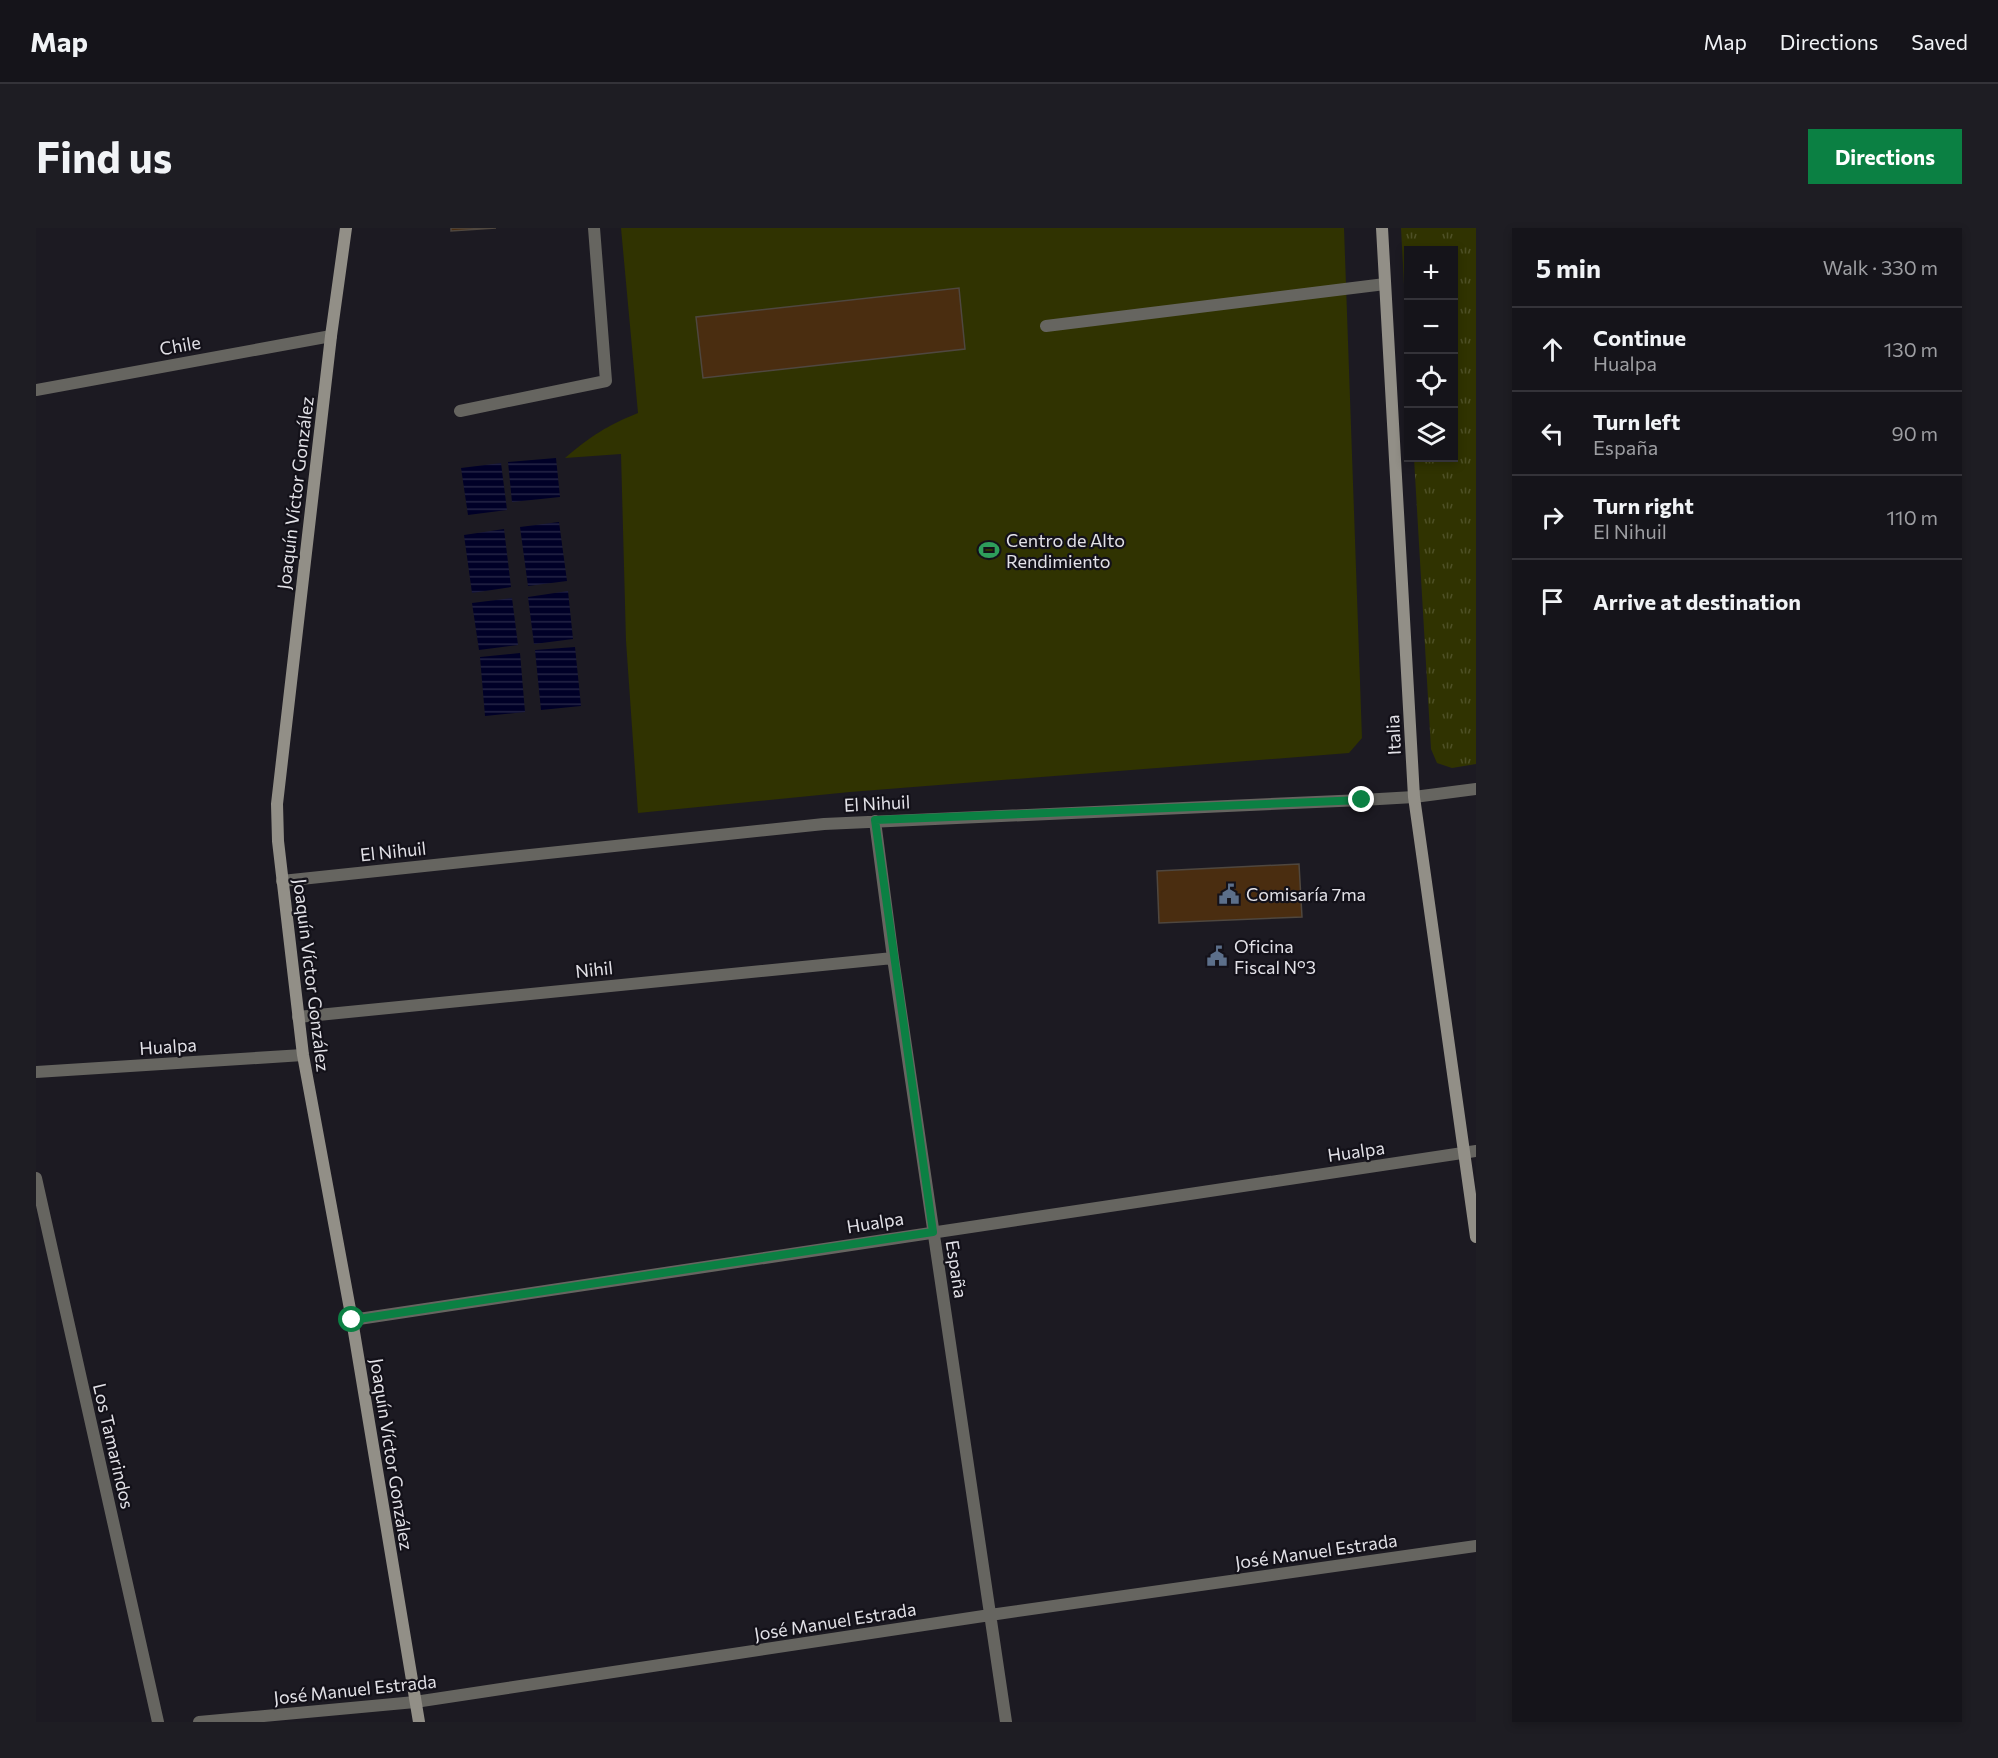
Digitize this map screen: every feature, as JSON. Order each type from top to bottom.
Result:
[{"type":"main road","name":"Joaquín Víctor González","points":[[346,228],[331,336],[277,804],[278,841],[303,1055],[352,1320],[419,1722]]},
{"type":"main road","name":"Italia","points":[[1382,228],[1414,797],[1470,1152],[1476,1237]]},
{"type":"street","points":[[460,411],[606,381],[594,228]]},
{"type":"street","points":[[1046,326],[1385,284]]},
{"type":"street","name":"Chile","points":[[36,390],[331,336]]},
{"type":"street","name":"El Nihuil","points":[[282,881],[875,820],[1414,797],[1476,789]]},
{"type":"street","name":"España","points":[[875,820],[893,958],[1006,1722]]},
{"type":"street","name":"Nihil","points":[[298,1017],[893,958]]},
{"type":"street","name":"Hualpa","points":[[36,1072],[303,1055]]},
{"type":"street","name":"Hualpa","points":[[352,1320],[1470,1152]]},
{"type":"street","name":"Los Tamarindos","points":[[36,1178],[158,1722]]},
{"type":"street","name":"José Manuel Estrada","points":[[199,1722],[415,1702],[1476,1546]]},
{"type":"green space","name":"Centro de Alto Rendimiento","points":[[621,228],[1344,228],[1362,738],[1349,753],[850,792],[638,813],[626,641],[621,454],[565,458],[599,432],[638,413]]},
{"type":"green space","points":[[1401,228],[1476,228],[1476,764],[1452,768],[1437,763],[1431,749],[1414,462],[1458,462],[1458,246],[1404,246],[1404,285]]},
{"type":"water","points":[[556,458],[560,497],[512,502],[508,462]]},
{"type":"water","points":[[501,463],[507,510],[468,515],[461,468]]},
{"type":"water","points":[[559,522],[567,581],[528,586],[520,527]]},
{"type":"water","points":[[504,529],[511,587],[472,593],[464,535]]},
{"type":"water","points":[[568,591],[573,639],[534,644],[528,597]]},
{"type":"water","points":[[512,598],[518,645],[479,650],[472,603]]},
{"type":"water","points":[[575,647],[581,706],[541,710],[535,650]]},
{"type":"water","points":[[520,653],[525,712],[485,716],[480,657]]},
{"type":"building","points":[[451,228],[496,228],[451,231]]},
{"type":"building","points":[[959,288],[965,349],[703,378],[696,317]]},
{"type":"building","name":"Comisaría 7ma","points":[[1299,864],[1302,917],[1159,923],[1157,871]]},
{"type":"place","name":"Centro de Alto Rendimiento","points":[[989,550]]},
{"type":"place","name":"Comisaría 7ma","points":[[1229,894]]},
{"type":"place","name":"Oficina Fiscal N°3","points":[[1217,956]]},
{"type":"route","points":[[352,1320],[933,1232],[875,820],[1362,800]]}]
